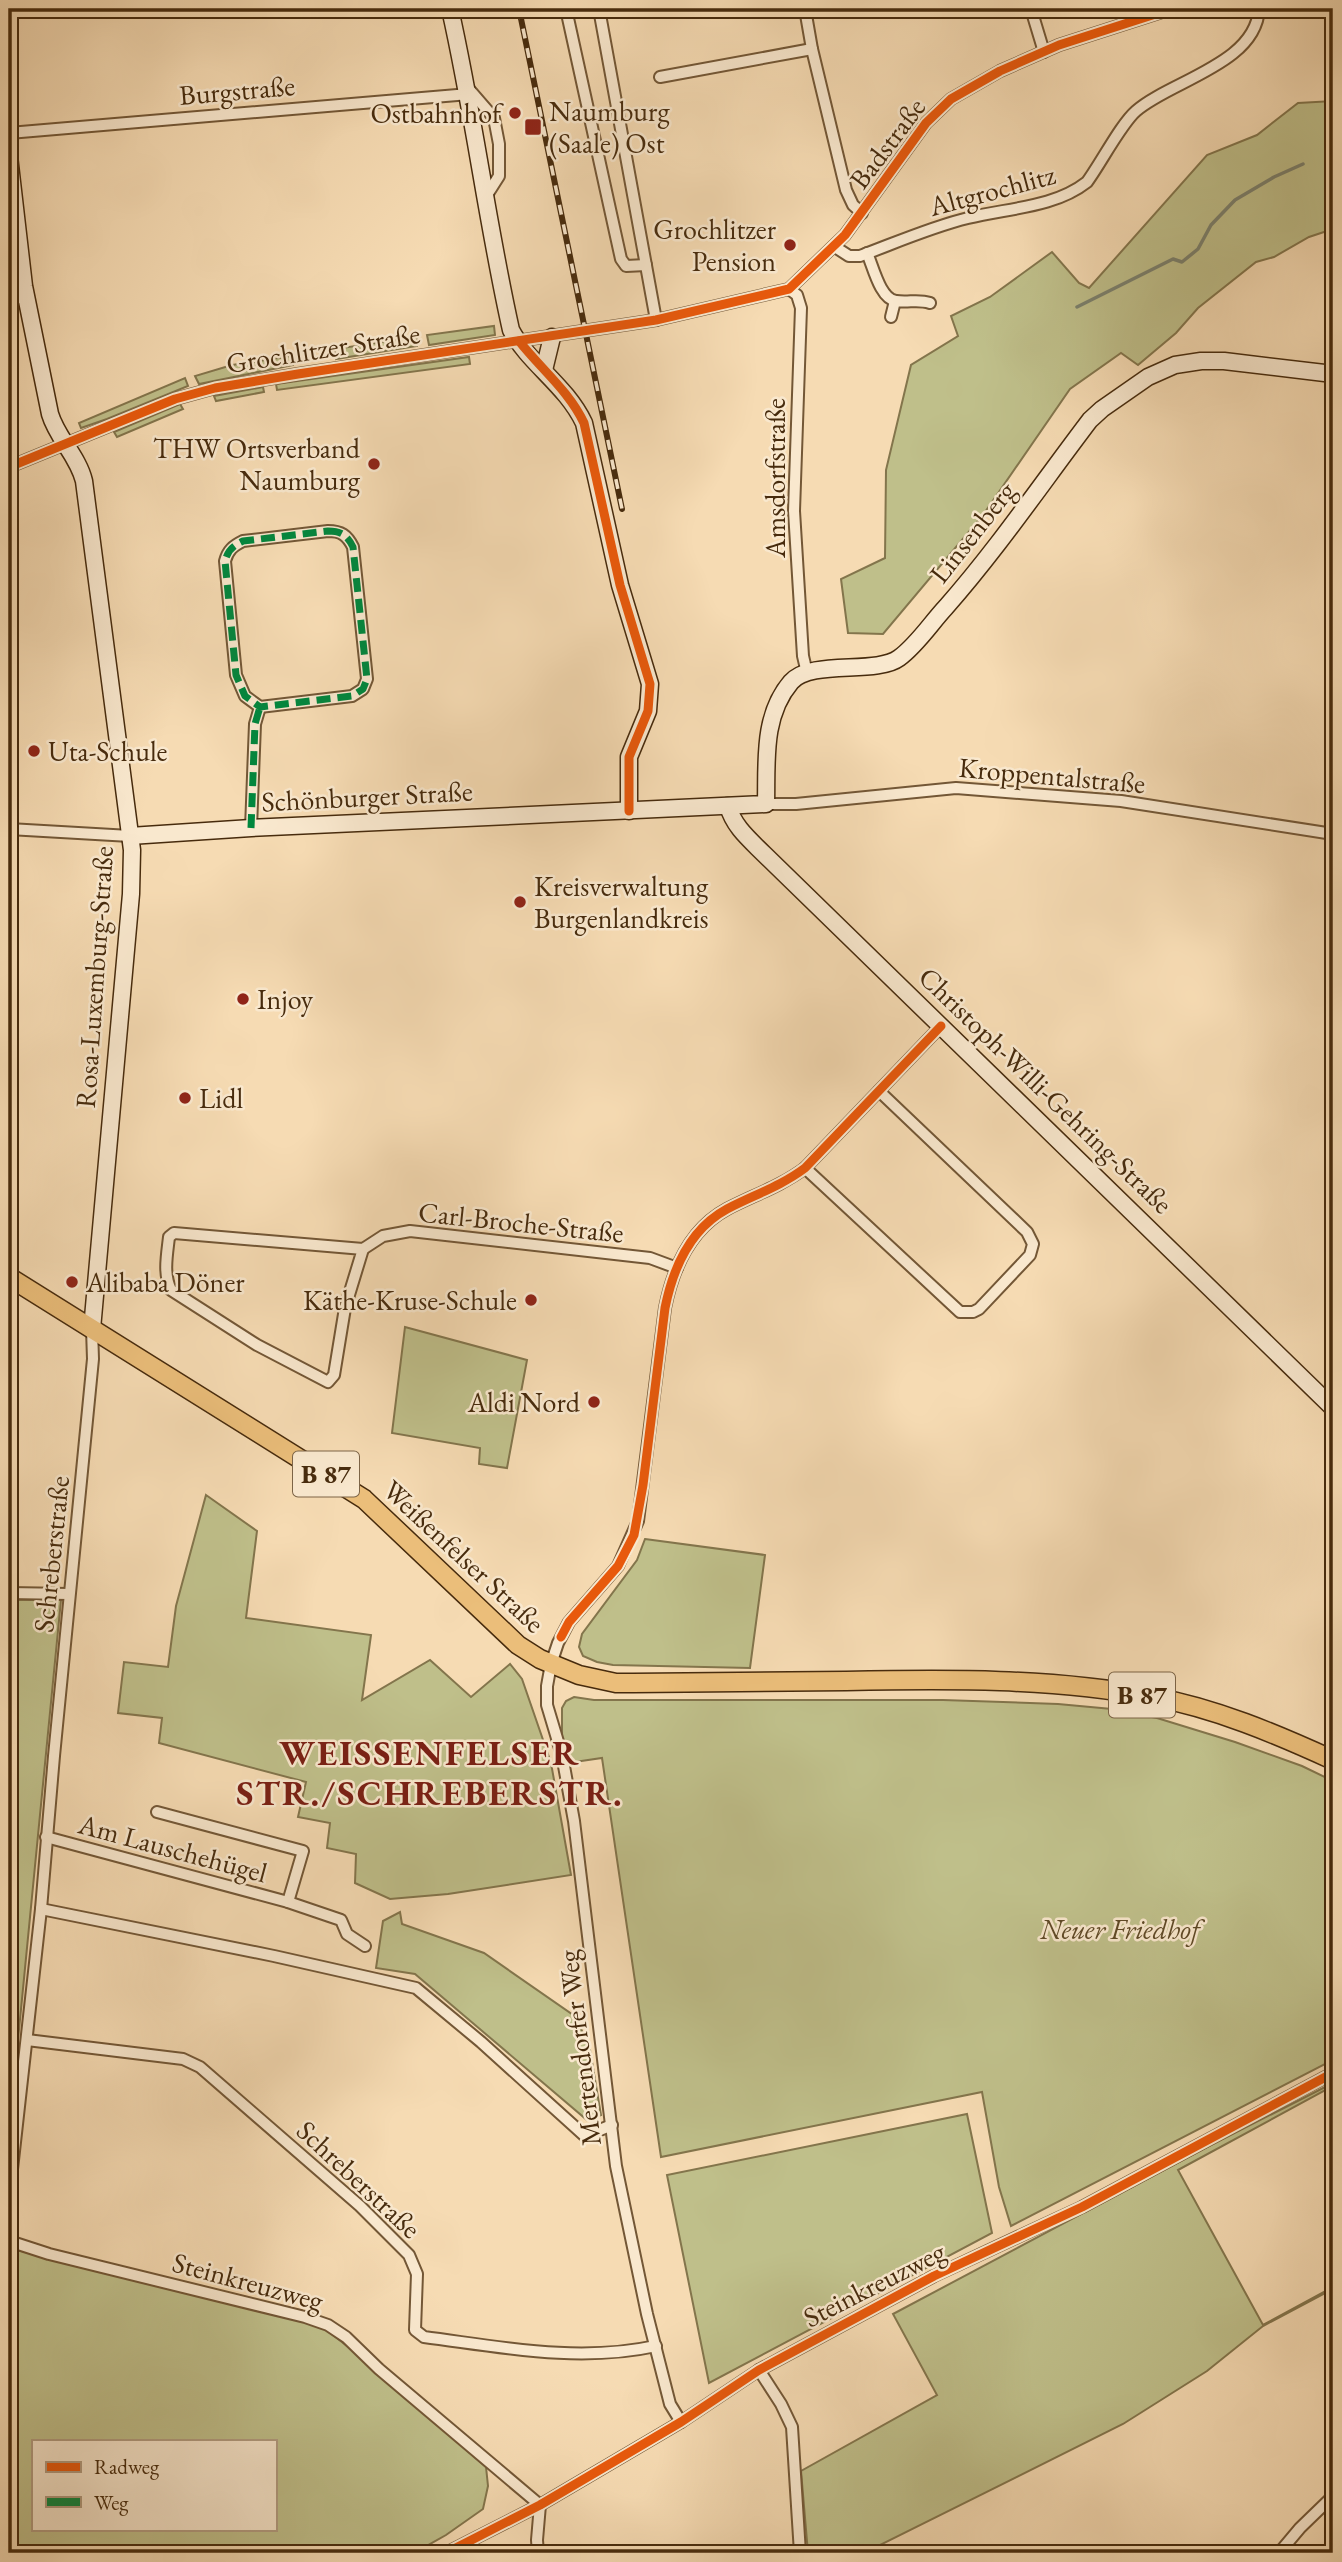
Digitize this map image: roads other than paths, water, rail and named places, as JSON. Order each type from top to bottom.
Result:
[{"type":"main road","points":[[450,9],[469,91],[485,198],[510,322],[519,341],[570,400],[583,423],[620,585],[650,684],[648,711],[629,757],[629,811]]},
{"type":"main road","name":"Rosa-Luxemburg-Straße","points":[[9,156],[26,297],[50,414],[55,428],[79,466],[84,481],[133,863],[92,1329]]},
{"type":"main road","points":[[544,370],[552,337]]},
{"type":"main road","name":"Linsenberg","points":[[807,673],[885,663],[900,657],[962,588],[1095,414],[1159,371],[1175,365],[1212,361],[1333,374]]},
{"type":"main road","points":[[728,806],[766,804],[769,723],[790,683],[807,673]]},
{"type":"main road","name":"Schönburger Straße","points":[[131,836],[146,833],[728,806]]},
{"type":"main road","name":"Christoph-Willi-Gehring-Straße","points":[[728,806],[738,828],[1333,1408]]},
{"type":"main road","name":"Weißenfelser Straße","points":[[9,1277],[364,1499],[508,1637],[551,1664],[579,1675],[616,1683],[941,1680],[1058,1684],[1155,1697],[1249,1725],[1333,1760]]},
{"type":"street","points":[[566,9],[621,259],[626,266],[646,265]]},
{"type":"street","points":[[599,9],[656,320]]},
{"type":"street","points":[[805,9],[811,49],[846,190],[853,205],[862,213]]},
{"type":"street","points":[[1031,9],[1044,52]]},
{"type":"street","name":"Badstraße","points":[[656,320],[789,289],[835,247],[926,122],[942,106],[1000,71],[1044,52],[1171,9]]},
{"type":"street","name":"Altgrochlitz","points":[[867,253],[949,223],[1041,203],[1076,190],[1087,182],[1135,111],[1230,54],[1250,35],[1258,19],[1259,9]]},
{"type":"street","points":[[660,77],[811,49]]},
{"type":"street","name":"Burgstraße","points":[[9,133],[469,91]]},
{"type":"street","points":[[835,247],[849,256],[867,253],[883,290],[895,301],[922,300],[930,303]]},
{"type":"street","name":"Amsdorfstraße","points":[[789,289],[797,295],[801,308],[794,511],[803,656],[807,673]]},
{"type":"street","points":[[9,299],[26,297]]},
{"type":"street","points":[[891,317],[895,301]]},
{"type":"street","name":"Grochlitzer Straße","points":[[9,467],[175,399],[215,388],[656,320]]},
{"type":"street","points":[[338,531],[349,537],[354,547],[366,660],[367,679],[363,689],[352,696],[337,699],[260,707],[245,696],[236,675],[225,561],[227,552],[243,541],[338,531]]},
{"type":"street","points":[[251,828],[255,724],[260,707]]},
{"type":"street","name":"Kroppentalstraße","points":[[766,804],[796,804],[933,789],[998,790],[1121,801],[1333,834]]},
{"type":"street","name":"Schönburger Straße","points":[[9,829],[131,836]]},
{"type":"street","name":"Mertendorfer Weg","points":[[681,2422],[670,2404],[616,2166],[574,1821],[562,1755],[547,1705],[551,1664],[569,1622],[618,1566],[634,1535],[643,1485],[665,1308],[670,1282],[690,1241],[706,1224],[725,1210],[786,1182],[805,1168],[941,1026]]},
{"type":"street","points":[[805,1168],[955,1310],[967,1313],[979,1309],[1030,1255],[1033,1244],[1031,1238],[879,1091]]},
{"type":"street","name":"Carl-Broche-Straße","points":[[363,1249],[383,1236],[410,1231],[650,1258],[677,1268]]},
{"type":"street","points":[[174,1233],[363,1249],[345,1308],[334,1375],[328,1382],[257,1345],[171,1290],[166,1280],[169,1237],[174,1233]]},
{"type":"street","name":"Schreberstraße","points":[[9,2196],[41,1909],[93,1359],[92,1329]]},
{"type":"street","points":[[9,1593],[69,1594]]},
{"type":"street","name":"Am Lauschehügel","points":[[158,1812],[303,1851],[288,1902]]},
{"type":"street","name":"Am Lauschehügel","points":[[46,1837],[288,1902],[341,1920],[347,1934],[365,1946]]},
{"type":"street","points":[[41,1909],[416,1988],[481,2042],[585,2136],[612,2125]]},
{"type":"street","name":"Schreberstraße","points":[[27,2040],[183,2059],[200,2067],[360,2206],[409,2255],[417,2274],[415,2330],[424,2337],[562,2355],[592,2355],[656,2346]]},
{"type":"street","name":"Steinkreuzweg","points":[[446,2553],[541,2505],[681,2422],[759,2370],[934,2276],[1082,2207],[1333,2073]]},
{"type":"street","name":"Steinkreuzweg","points":[[9,2241],[49,2254],[306,2317],[328,2325],[346,2337],[379,2370],[541,2505]]},
{"type":"street","points":[[759,2370],[792,2427],[800,2553]]},
{"type":"street","points":[[1279,2553],[1333,2496]]},
{"type":"street","points":[[538,2553],[541,2505]]},
{"type":"waterway","points":[[1077,307],[1173,259],[1182,262],[1198,249],[1211,225],[1235,200],[1303,164]]},
{"type":"railway","points":[[519,9],[622,509]]},
{"type":"place","name":"Ostbahnhof","points":[[515,113]]},
{"type":"place","name":"Naumburg (Saale) Ost","points":[[533,127]]},
{"type":"place","name":"Grochlitzer Pension","points":[[790,245]]},
{"type":"place","name":"THW Ortsverband Naumburg","points":[[374,464]]},
{"type":"place","name":"Uta-Schule","points":[[34,751]]},
{"type":"place","name":"Kreisverwaltung Burgenlandkreis","points":[[520,902]]},
{"type":"place","name":"Injoy","points":[[243,999]]},
{"type":"place","name":"Lidl","points":[[185,1098]]},
{"type":"place","name":"Alibaba Döner","points":[[72,1282]]},
{"type":"place","name":"Käthe-Kruse-Schule","points":[[531,1300]]},
{"type":"place","name":"Aldi Nord","points":[[594,1402]]},
{"type":"district","name":"WEISSENFELSER STR./SCHREBERSTR.","points":[[430,1773]]},
{"type":"park label","name":"Neuer Friedhof","points":[[1120,1929]]}]
